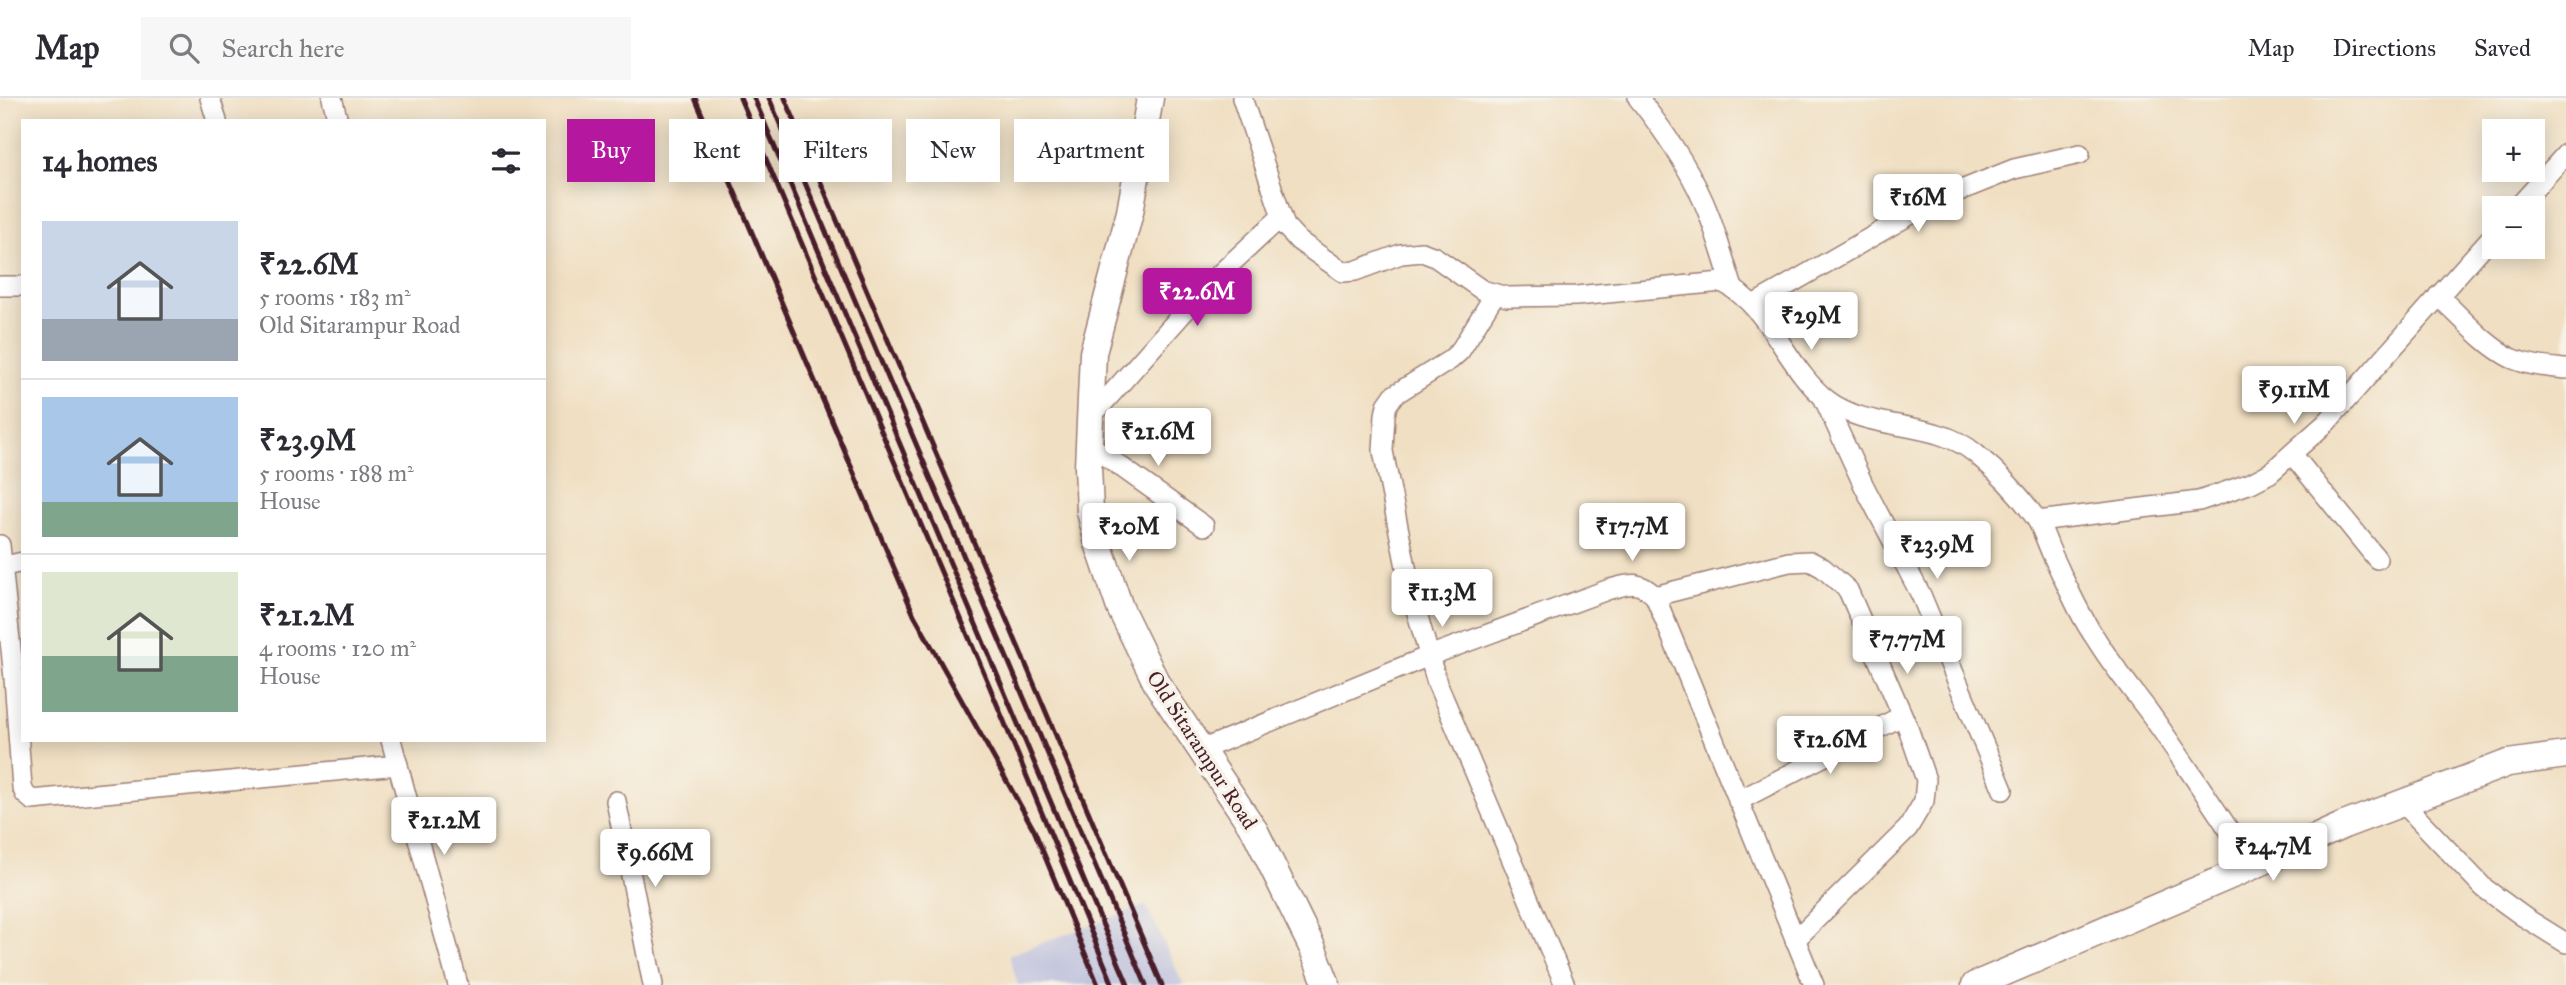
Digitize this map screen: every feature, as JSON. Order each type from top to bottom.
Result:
[{"type":"street","points":[[210,98],[216,119]]},
{"type":"street","points":[[332,98],[337,119]]},
{"type":"street","name":"Old Sitarampur Road","points":[[1150,98],[1130,212],[1093,353],[1089,431],[1090,511],[1120,608],[1157,684],[1255,831],[1313,949],[1327,985]]},
{"type":"street","points":[[1242,98],[1290,233],[1343,272],[1355,271],[1414,251],[1435,257],[1475,285],[1507,296],[1576,296],[1722,282],[1753,305],[1810,383],[1840,408],[1959,442],[1991,467],[2038,521],[2068,589],[2097,641],[2156,722],[2253,866]]},
{"type":"street","points":[[1637,98],[1654,118],[1682,162],[1709,214],[1733,288]]},
{"type":"street","points":[[1753,305],[1934,201],[2014,169],[2080,154]]},
{"type":"street","points":[[2528,196],[2566,154]]},
{"type":"street","points":[[1204,526],[1089,431],[1208,285],[1282,216]]},
{"type":"street","points":[[2038,521],[2199,501],[2251,483],[2270,473],[2326,423],[2482,247]]},
{"type":"street","points":[[0,286],[21,286]]},
{"type":"street","points":[[1495,294],[1460,351],[1394,395],[1387,405],[1385,415],[1383,451],[1411,592],[1437,683],[1564,985]]},
{"type":"street","points":[[2438,296],[2491,344],[2510,357],[2531,365],[2566,369]]},
{"type":"street","points":[[1822,395],[1864,486],[1922,595],[2003,790]]},
{"type":"street","points":[[2292,454],[2377,559]]},
{"type":"street","points":[[0,545],[22,787],[32,800],[398,765]]},
{"type":"street","points":[[1655,596],[1788,562],[1810,561],[1824,568],[1848,590],[1902,716],[1926,780],[1924,801],[1908,828],[1795,940]]},
{"type":"street","points":[[1,566],[21,562]]},
{"type":"street","points":[[1201,750],[1429,656],[1606,590],[1631,583],[1644,586],[1655,596],[1814,985]]},
{"type":"street","points":[[1738,801],[1902,716]]},
{"type":"street","points":[[392,742],[458,985]]},
{"type":"street","points":[[1975,985],[2344,825],[2508,763],[2566,755]]},
{"type":"street","points":[[616,801],[653,985]]},
{"type":"street","points":[[2403,803],[2484,888],[2566,943]]},
{"type":"shaded area","points":[[1146,905],[1184,985],[1018,985],[1009,955]]},
{"type":"railway","points":[[695,98],[914,615],[1034,830],[1098,985]]},
{"type":"railway","points":[[740,98],[1113,985]]},
{"type":"railway","points":[[754,98],[1128,985]]},
{"type":"railway","points":[[769,98],[1146,985]]},
{"type":"railway","points":[[785,98],[1162,985]]}]
